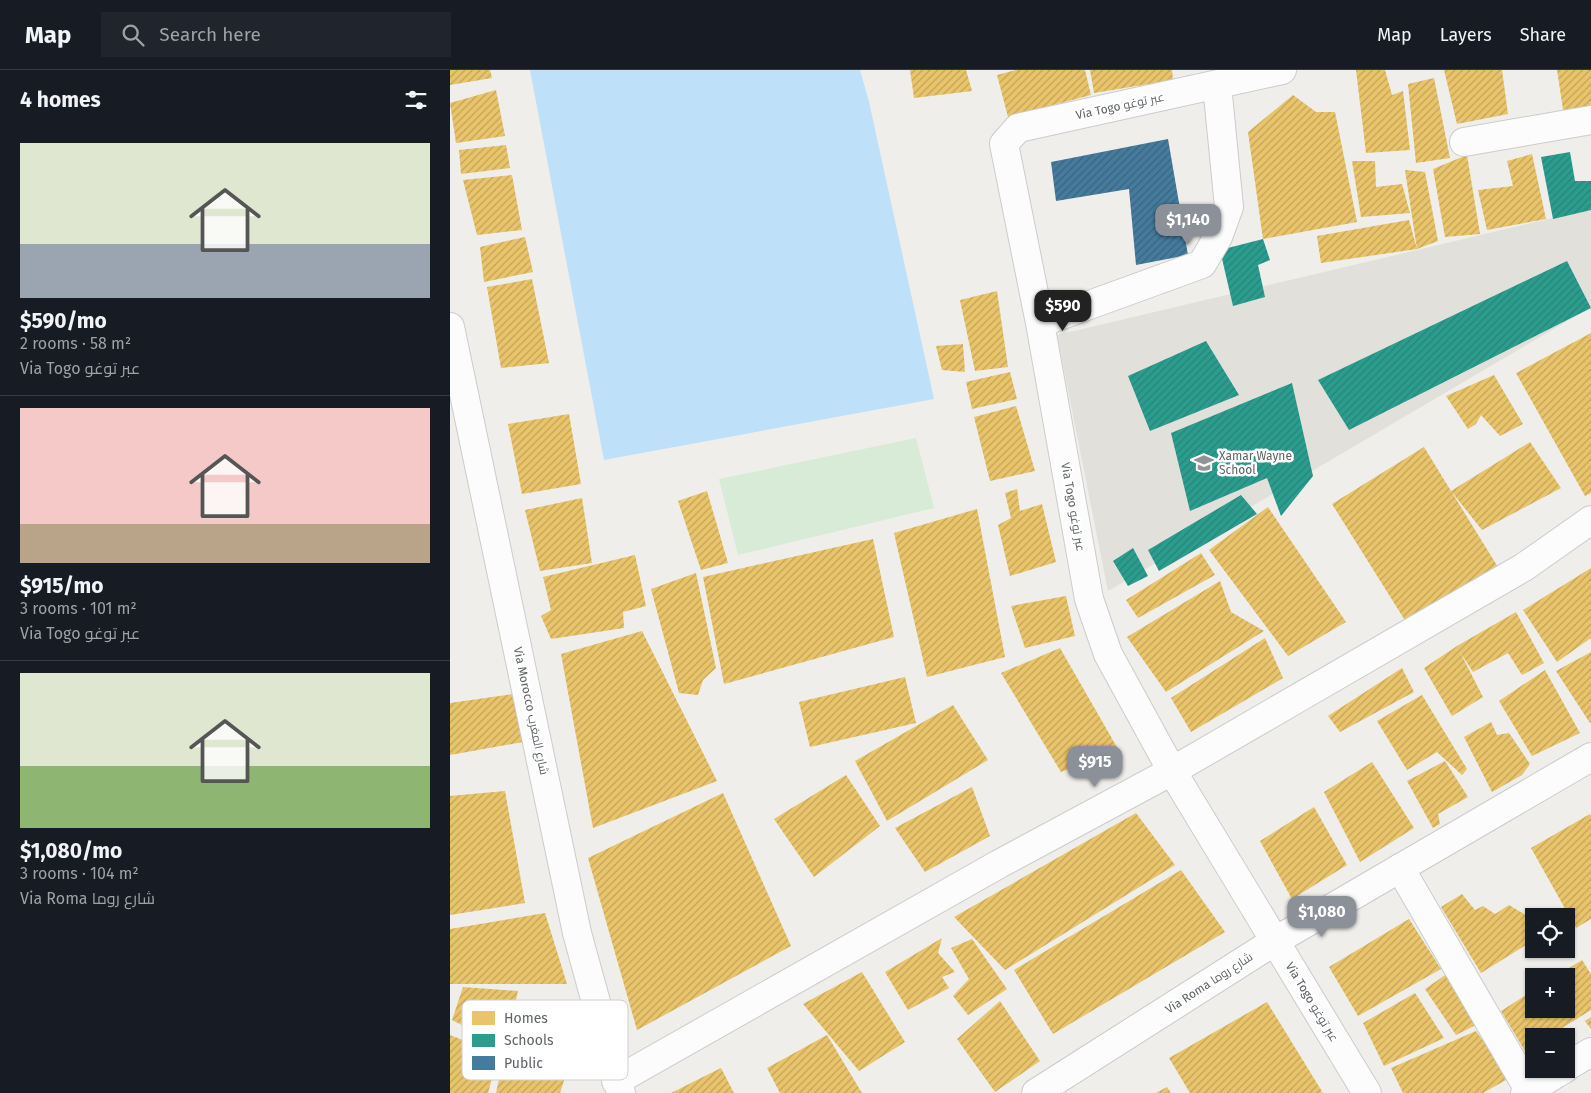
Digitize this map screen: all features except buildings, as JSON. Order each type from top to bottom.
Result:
[{"type":"street","name":"Via Togo عبر توغو","points":[[1282,70],[1018,128],[1004,144],[1040,323],[1089,600],[1108,654],[1172,771],[1367,1093]]},
{"type":"street","points":[[1040,323],[1202,264],[1218,238],[1228,206],[1217,85]]},
{"type":"street","points":[[1464,142],[1591,120]]},
{"type":"street","name":"Via Morocco شارع المغرب","points":[[450,327],[577,933],[595,1000]]},
{"type":"street","points":[[619,1087],[999,864],[1172,771],[1524,567],[1591,520]]},
{"type":"street","name":"Via Roma شارع روما","points":[[1036,1093],[1275,941],[1591,757]]},
{"type":"street","points":[[1400,868],[1527,1092],[1549,1078]]},
{"type":"street","points":[[1575,1062],[1591,1052]]},
{"type":"shaded area","name":"Xamar Wayne School","points":[[1591,209],[1591,307],[1108,591],[1057,335]]},
{"type":"green space","points":[[916,438],[934,508],[738,555],[719,479]]},
{"type":"water","points":[[530,70],[860,70],[869,102],[934,399],[604,460]]},
{"type":"place","name":"Xamar Wayne School","points":[[1204,463]]}]
